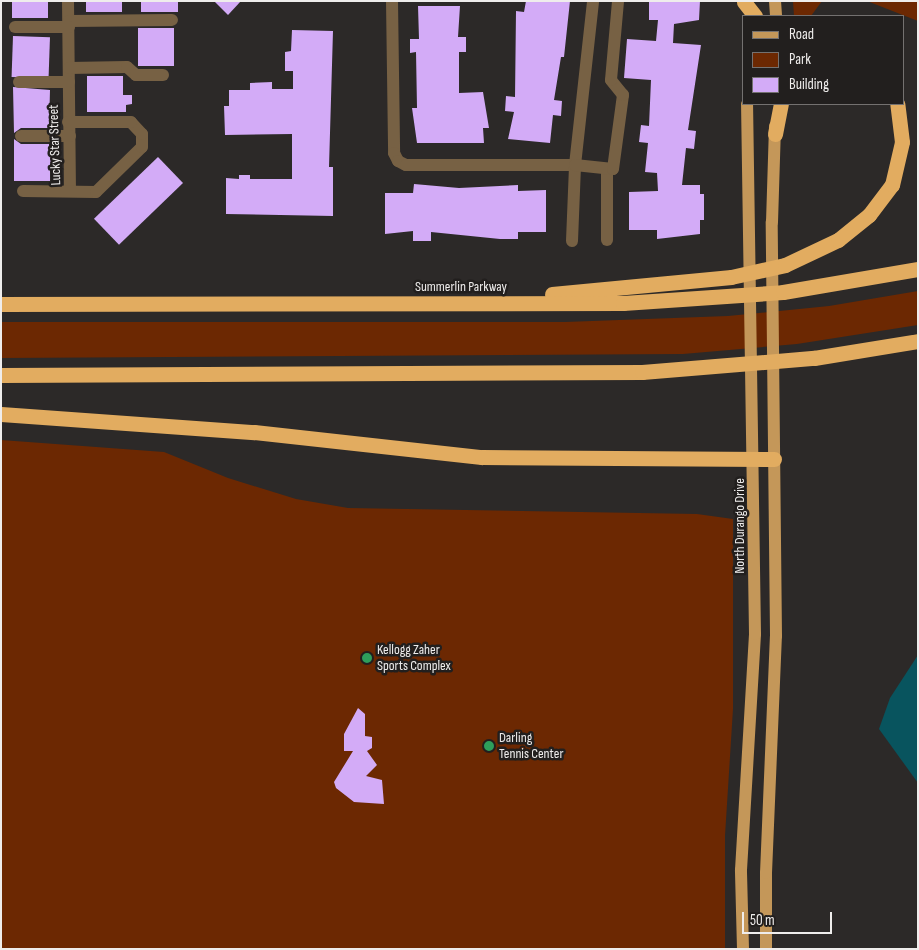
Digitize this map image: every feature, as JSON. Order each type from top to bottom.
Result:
[{"type":"highway","points":[[744,1],[755,15]]},
{"type":"highway","points":[[775,134],[781,105]]},
{"type":"highway","points":[[441,303],[708,281],[800,260],[838,240],[884,199],[901,156],[902,129],[897,105]]},
{"type":"highway","name":"Summerlin Parkway","points":[[1,304],[441,303],[709,299],[783,292],[918,269]]},
{"type":"highway","points":[[1,375],[642,372],[814,358],[918,341]]},
{"type":"highway","points":[[1,414],[264,432],[482,457],[774,459]]},
{"type":"main road","points":[[744,1],[744,15]]},
{"type":"main road","points":[[775,1],[776,15]]},
{"type":"main road","name":"North Durango Drive","points":[[743,949],[741,870],[755,634],[755,459],[747,105]]},
{"type":"main road","points":[[766,949],[766,873],[776,636],[772,222],[776,105]]},
{"type":"street","name":"Lucky Star Street","points":[[68,1],[68,122],[70,136],[70,191],[96,192],[137,154],[144,139],[131,122],[68,122]]},
{"type":"street","points":[[392,1],[394,153],[398,161],[406,165],[575,165],[613,170],[623,95],[612,80],[618,1]]},
{"type":"street","points":[[572,241],[575,165],[593,1]]},
{"type":"street","points":[[15,27],[172,20]]},
{"type":"street","points":[[69,68],[127,67],[136,75],[163,75]]},
{"type":"street","points":[[19,82],[69,82]]},
{"type":"street","points":[[21,136],[70,136]]},
{"type":"street","points":[[607,169],[607,240]]},
{"type":"street","points":[[22,191],[70,191]]},
{"type":"green space","points":[[793,1],[822,1],[812,15],[794,15]]},
{"type":"green space","points":[[867,1],[918,1],[918,21]]},
{"type":"green space","points":[[918,291],[918,325],[797,344],[683,354],[1,358],[1,322],[565,322],[728,316],[829,306]]},
{"type":"green space","name":"Kellogg Zaher Sports Complex","points":[[1,440],[164,452],[228,478],[296,499],[348,508],[697,514],[733,519],[733,709],[725,836],[725,949],[1,949]]},
{"type":"water","points":[[918,655],[918,783],[879,729],[890,698]]},
{"type":"building","points":[[12,1],[48,1],[48,18],[12,18]]},
{"type":"building","points":[[86,1],[122,1],[122,12],[86,12]]},
{"type":"building","points":[[141,1],[178,1],[178,12],[141,12]]},
{"type":"building","points":[[214,1],[241,1],[228,15]]},
{"type":"building","points":[[526,1],[570,1],[564,57],[561,57],[554,100],[562,101],[561,116],[553,115],[550,143],[508,139],[514,112],[505,111],[506,96],[515,97],[516,11],[524,12]]},
{"type":"building","points":[[700,1],[699,20],[674,24],[673,43],[701,45],[688,130],[696,131],[694,149],[686,148],[682,185],[700,185],[700,194],[704,194],[704,220],[700,220],[700,234],[657,239],[657,230],[629,230],[629,192],[658,191],[657,173],[645,172],[648,143],[639,142],[641,125],[649,126],[651,80],[624,78],[627,39],[656,41],[658,20],[649,20],[649,2]]},
{"type":"building","points":[[418,6],[460,6],[458,37],[466,37],[466,52],[459,52],[459,93],[483,92],[489,128],[483,128],[484,143],[417,143],[412,108],[417,108],[416,52],[410,53],[410,39],[419,39]]},
{"type":"building","points":[[138,28],[174,28],[174,66],[138,66]]},
{"type":"building","points":[[292,30],[333,31],[329,167],[333,167],[333,216],[226,214],[226,178],[239,179],[239,175],[250,175],[250,179],[292,179],[292,134],[225,135],[224,106],[229,106],[229,90],[250,90],[250,83],[272,82],[272,89],[293,89],[293,71],[285,71],[285,52],[291,51]]},
{"type":"building","points":[[13,36],[50,37],[49,78],[12,77]]},
{"type":"building","points":[[87,76],[123,76],[123,95],[132,95],[132,104],[126,105],[126,112],[87,112]]},
{"type":"building","points":[[13,87],[50,90],[49,128],[21,128],[14,133]]},
{"type":"building","points":[[14,139],[21,144],[49,144],[49,153],[55,153],[55,164],[50,164],[50,181],[14,181]]},
{"type":"building","points":[[158,157],[183,183],[119,245],[94,219]]},
{"type":"building","points":[[414,184],[459,188],[518,185],[518,191],[546,190],[546,232],[518,232],[518,239],[500,239],[431,232],[431,241],[413,241],[413,231],[385,234],[385,193],[413,193]]},
{"type":"building","points":[[358,708],[365,714],[365,736],[372,737],[372,748],[367,751],[377,765],[366,776],[382,780],[384,804],[354,802],[336,788],[334,782],[353,751],[344,751],[344,734]]},
{"type":"place","name":"Kellogg Zaher Sports Complex","points":[[367,658]]},
{"type":"place","name":"Darling Tennis Center","points":[[489,746]]}]
